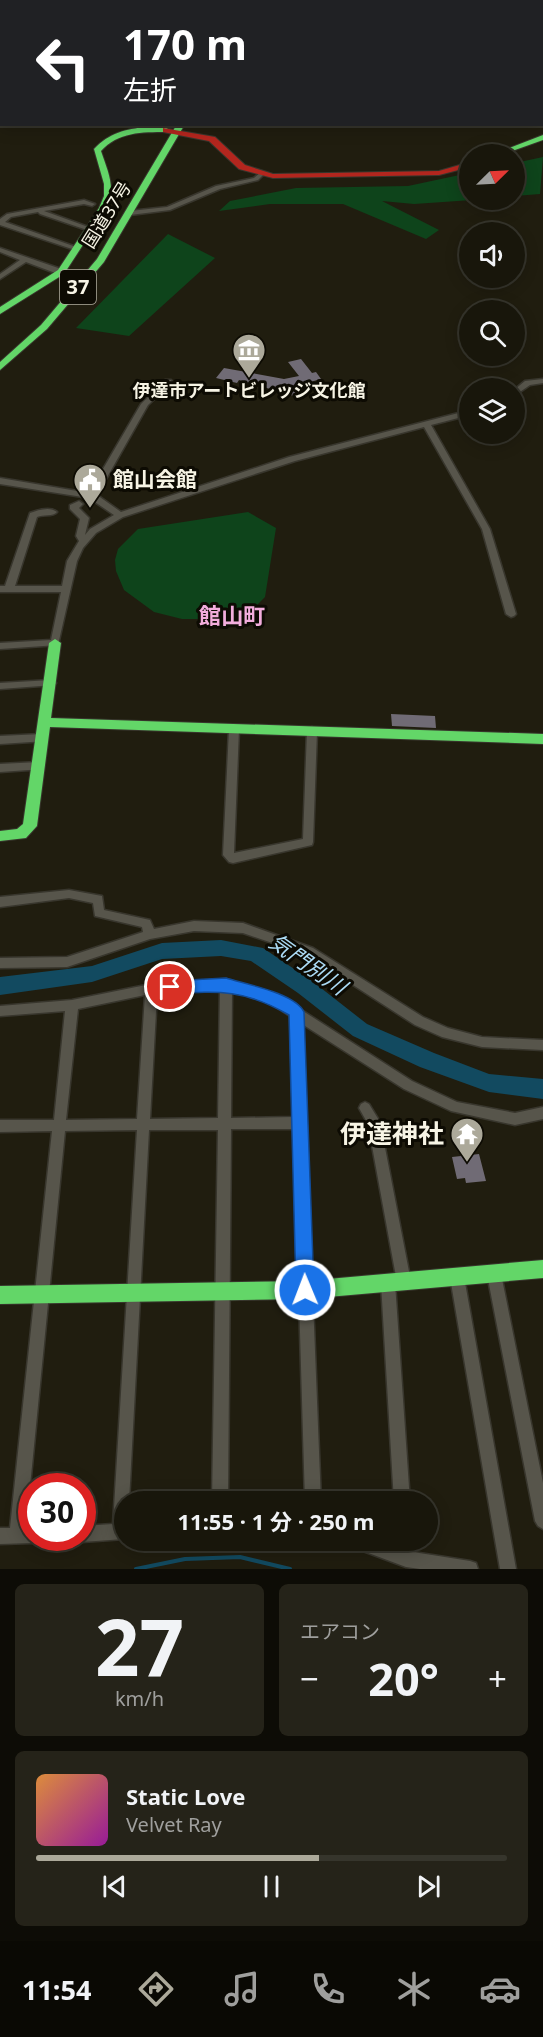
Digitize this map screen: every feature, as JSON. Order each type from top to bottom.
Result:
[{"type":"main road","points":[[0,311],[61,272],[108,196],[108,184],[97,151],[103,141],[128,131],[179,128],[214,140],[238,164],[261,174],[290,177],[439,173],[459,167]]},
{"type":"main road","name":"国道37号","points":[[0,367],[44,327],[101,260],[152,178],[179,128]]},
{"type":"main road","points":[[524,144],[543,137]]},
{"type":"main road","points":[[0,836],[21,834],[30,826],[55,643]]},
{"type":"main road","points":[[44,722],[543,739]]},
{"type":"main road","points":[[0,1295],[305,1290],[543,1269]]},
{"type":"street","points":[[130,213],[168,209],[219,187],[256,179],[261,174]]},
{"type":"street","points":[[77,249],[0,223],[9,215],[84,202],[92,204]]},
{"type":"street","points":[[40,209],[42,213],[89,229]]},
{"type":"street","points":[[0,250],[61,272]]},
{"type":"street","points":[[0,277],[26,259]]},
{"type":"street","points":[[525,385],[543,381]]},
{"type":"street","points":[[92,496],[140,411],[168,382]]},
{"type":"street","points":[[0,646],[55,643],[72,561],[93,531],[120,515],[292,459],[459,415]]},
{"type":"street","points":[[427,424],[486,529],[511,614]]},
{"type":"street","points":[[0,481],[92,496],[120,515]]},
{"type":"street","points":[[79,504],[74,507],[86,518],[80,536],[84,542]]},
{"type":"street","points":[[54,512],[40,512],[33,515],[4,589],[66,589]]},
{"type":"street","points":[[0,687],[51,683]]},
{"type":"street","points":[[234,729],[228,855],[233,859],[308,842],[312,731]]},
{"type":"street","points":[[0,740],[42,738]]},
{"type":"street","points":[[0,768],[39,766]]},
{"type":"street","points":[[0,902],[69,894],[98,899],[99,913],[146,923],[150,934]]},
{"type":"street","points":[[0,963],[67,962],[150,934],[194,926],[243,928],[309,951],[419,1021],[446,1033],[482,1042],[543,1045]]},
{"type":"street","points":[[220,1491],[226,984]]},
{"type":"street","points":[[0,1011],[72,1005],[151,989],[226,984],[274,999],[408,1085],[455,1107],[515,1119],[543,1113]]},
{"type":"street","points":[[124,1491],[132,1293],[151,989]]},
{"type":"street","points":[[28,1473],[41,1294],[72,1005]]},
{"type":"street","points":[[296,1012],[313,1491]]},
{"type":"street","points":[[365,1108],[374,1122],[404,1282]]},
{"type":"street","points":[[0,1126],[301,1123]]},
{"type":"street","points":[[494,1274],[543,1521]]},
{"type":"street","points":[[457,1277],[508,1569]]},
{"type":"street","points":[[388,1283],[401,1491]]},
{"type":"street","points":[[96,1532],[114,1531]]},
{"type":"street","points":[[0,1536],[18,1535]]},
{"type":"street","points":[[383,1551],[406,1559],[470,1569]]},
{"type":"street","points":[[405,1551],[406,1559]]},
{"type":"green space","points":[[543,157],[540,194],[525,195],[525,161]]},
{"type":"green space","points":[[459,175],[459,201],[414,204],[382,201],[439,230],[426,239],[343,204],[270,204],[219,211],[230,201],[296,188],[408,186]]},
{"type":"green space","points":[[168,234],[215,258],[129,336],[76,328]]},
{"type":"green space","points":[[248,512],[276,528],[265,597],[254,608],[218,619],[182,619],[154,612],[124,590],[116,571],[115,560],[118,549],[138,529]]},
{"type":"building","name":"伊達市アートビレッジ文化館","points":[[301,359],[312,373],[316,372],[321,379],[303,384],[294,396],[239,380],[237,383],[216,378],[224,368],[284,379],[299,376],[288,362]]},
{"type":"building","points":[[391,714],[435,716],[436,728],[392,726]]},
{"type":"building","name":"伊達神社","points":[[466,1139],[470,1155],[479,1154],[486,1181],[466,1183],[465,1178],[457,1179],[452,1157],[461,1156],[457,1140]]},
{"type":"waterway","name":"気門別川","points":[[0,986],[92,974],[162,951],[221,948],[256,954],[305,987],[360,1030],[427,1060],[489,1083],[543,1089]]},
{"type":"waterway","points":[[136,1569],[185,1559],[240,1557],[290,1569]]},
{"type":"traffic: fast","points":[[0,367],[44,327],[101,260],[180,126]]},
{"type":"traffic: fast","points":[[0,311],[61,272],[103,208],[108,196],[108,184],[97,151],[103,144],[119,134],[166,130]]},
{"type":"traffic: fast","points":[[524,144],[543,137]]},
{"type":"traffic: fast","points":[[0,836],[21,834],[30,826],[55,643]]},
{"type":"traffic: fast","points":[[44,722],[543,739]]},
{"type":"traffic: fast","points":[[0,1295],[305,1290],[543,1269]]},
{"type":"traffic: jam","points":[[166,130],[212,139],[242,167],[273,176],[439,173],[459,167]]},
{"type":"place","name":"伊達市アートビレッジ文化館","points":[[249,379]]},
{"type":"place","name":"館山会館","points":[[90,509]]},
{"type":"place","name":"伊達神社","points":[[467,1163]]},
{"type":"district","name":"館山町","points":[[232,616]]},
{"type":"route","points":[[170,987],[226,984],[252,990],[296,1012],[305,1290]]}]
